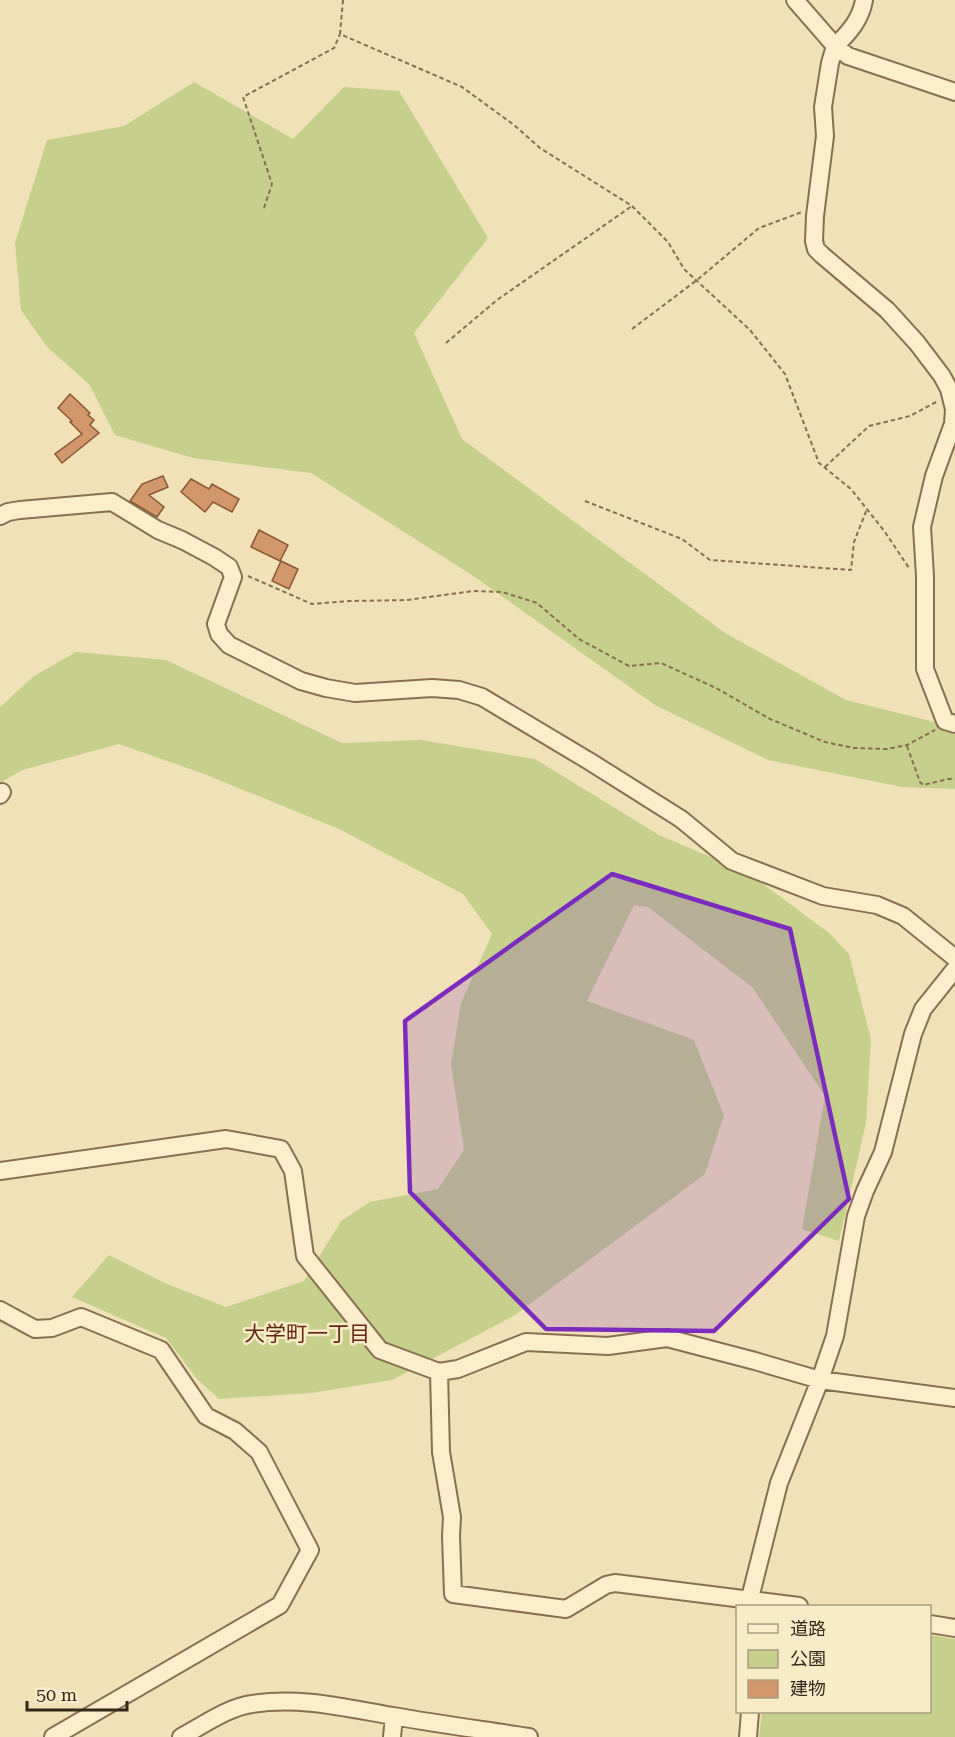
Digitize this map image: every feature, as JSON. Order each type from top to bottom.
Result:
[{"type":"street","points":[[795,0],[835,46],[848,56],[955,92]]},
{"type":"street","points":[[864,0],[862,12],[849,33],[835,46],[830,63],[823,107],[825,136],[814,241],[816,249],[886,310],[917,344],[952,390],[953,424],[934,476],[922,527],[925,576],[925,669],[950,723]]},
{"type":"street","points":[[0,516],[20,510],[112,502],[158,530],[182,540],[229,567],[233,577],[216,624],[219,634],[229,645],[301,681],[326,688],[355,693],[432,688],[459,690],[482,697],[681,819],[732,861],[823,896],[877,905],[903,916],[955,958]]},
{"type":"street","points":[[749,1603],[779,1483],[835,1336],[856,1216],[883,1152],[913,1035],[923,1009],[955,969]]},
{"type":"street","points":[[0,1171],[226,1139],[281,1149],[293,1171],[305,1256],[380,1350],[439,1372],[458,1368],[526,1342],[608,1346],[667,1338],[820,1380],[955,1398]]},
{"type":"street","points":[[0,1310],[35,1329],[52,1328],[81,1317],[161,1350],[206,1416],[235,1431],[259,1452],[310,1550],[280,1605],[53,1737]]},
{"type":"street","points":[[439,1372],[441,1452],[452,1517],[450,1536],[453,1594],[566,1609],[606,1585],[615,1583],[749,1603],[782,1605]]},
{"type":"street","points":[[931,1624],[955,1628]]},
{"type":"street","points":[[181,1737],[224,1714],[249,1704],[278,1701],[325,1703],[529,1737]]},
{"type":"street","points":[[748,1737],[750,1713]]},
{"type":"street","points":[[392,1737],[394,1716]]},
{"type":"path","points":[[264,208],[272,184],[243,97],[334,48],[340,34],[342,0]]},
{"type":"path","points":[[340,34],[462,87],[514,125],[540,148],[632,206],[668,242],[684,269],[750,330],[785,374],[819,463],[851,489],[885,532],[909,568],[925,576]]},
{"type":"path","points":[[446,343],[497,300],[632,206]]},
{"type":"path","points":[[632,329],[697,280],[759,228],[816,206]]},
{"type":"path","points":[[825,467],[870,426],[910,416],[952,390]]},
{"type":"path","points":[[585,501],[682,539],[710,560],[851,570],[854,542],[867,509]]},
{"type":"path","points":[[229,567],[312,604],[407,600],[473,591],[502,592],[537,603],[579,639],[629,666],[661,663],[716,688],[770,719],[825,742],[854,748],[887,749],[907,745],[950,723]]},
{"type":"path","points":[[907,745],[923,785],[955,779]]},
{"type":"highlighted area","points":[[612,874],[790,929],[849,1199],[714,1331],[546,1329],[410,1192],[405,1021]]},
{"type":"green space","points":[[194,82],[293,139],[344,87],[399,91],[488,238],[414,333],[462,439],[725,633],[846,700],[955,727],[955,789],[902,787],[768,760],[655,705],[475,577],[311,473],[193,458],[115,435],[89,384],[48,348],[21,310],[15,243],[47,140],[124,126]]},
{"type":"green space","points":[[76,652],[166,660],[342,743],[421,740],[535,759],[659,835],[748,873],[829,933],[849,954],[871,1039],[866,1123],[839,1241],[802,1229],[825,1096],[753,988],[648,907],[634,905],[587,1001],[694,1040],[724,1115],[705,1174],[515,1315],[392,1380],[311,1393],[219,1399],[197,1379],[166,1338],[72,1297],[109,1255],[167,1284],[226,1307],[304,1281],[341,1221],[370,1202],[438,1189],[464,1150],[451,1064],[461,1003],[492,934],[463,894],[339,829],[204,774],[119,744],[22,770],[0,783],[0,707],[34,676]]},
{"type":"green space","points":[[931,1635],[955,1639],[955,1737],[759,1737],[762,1713],[931,1713]]},
{"type":"building","points":[[70,394],[90,413],[88,415],[94,420],[90,425],[99,433],[62,463],[55,454],[82,434],[58,408]]},
{"type":"building","points":[[163,476],[168,487],[149,495],[164,507],[157,517],[130,501],[142,484]]},
{"type":"building","points":[[191,479],[209,489],[212,484],[239,499],[232,512],[213,502],[205,512],[181,492]]},
{"type":"building","points":[[259,530],[288,545],[280,561],[251,547]]},
{"type":"building","points":[[281,561],[298,569],[289,589],[272,581]]},
{"type":"district","name":"大学町一丁目","points":[[307,1334]]}]
